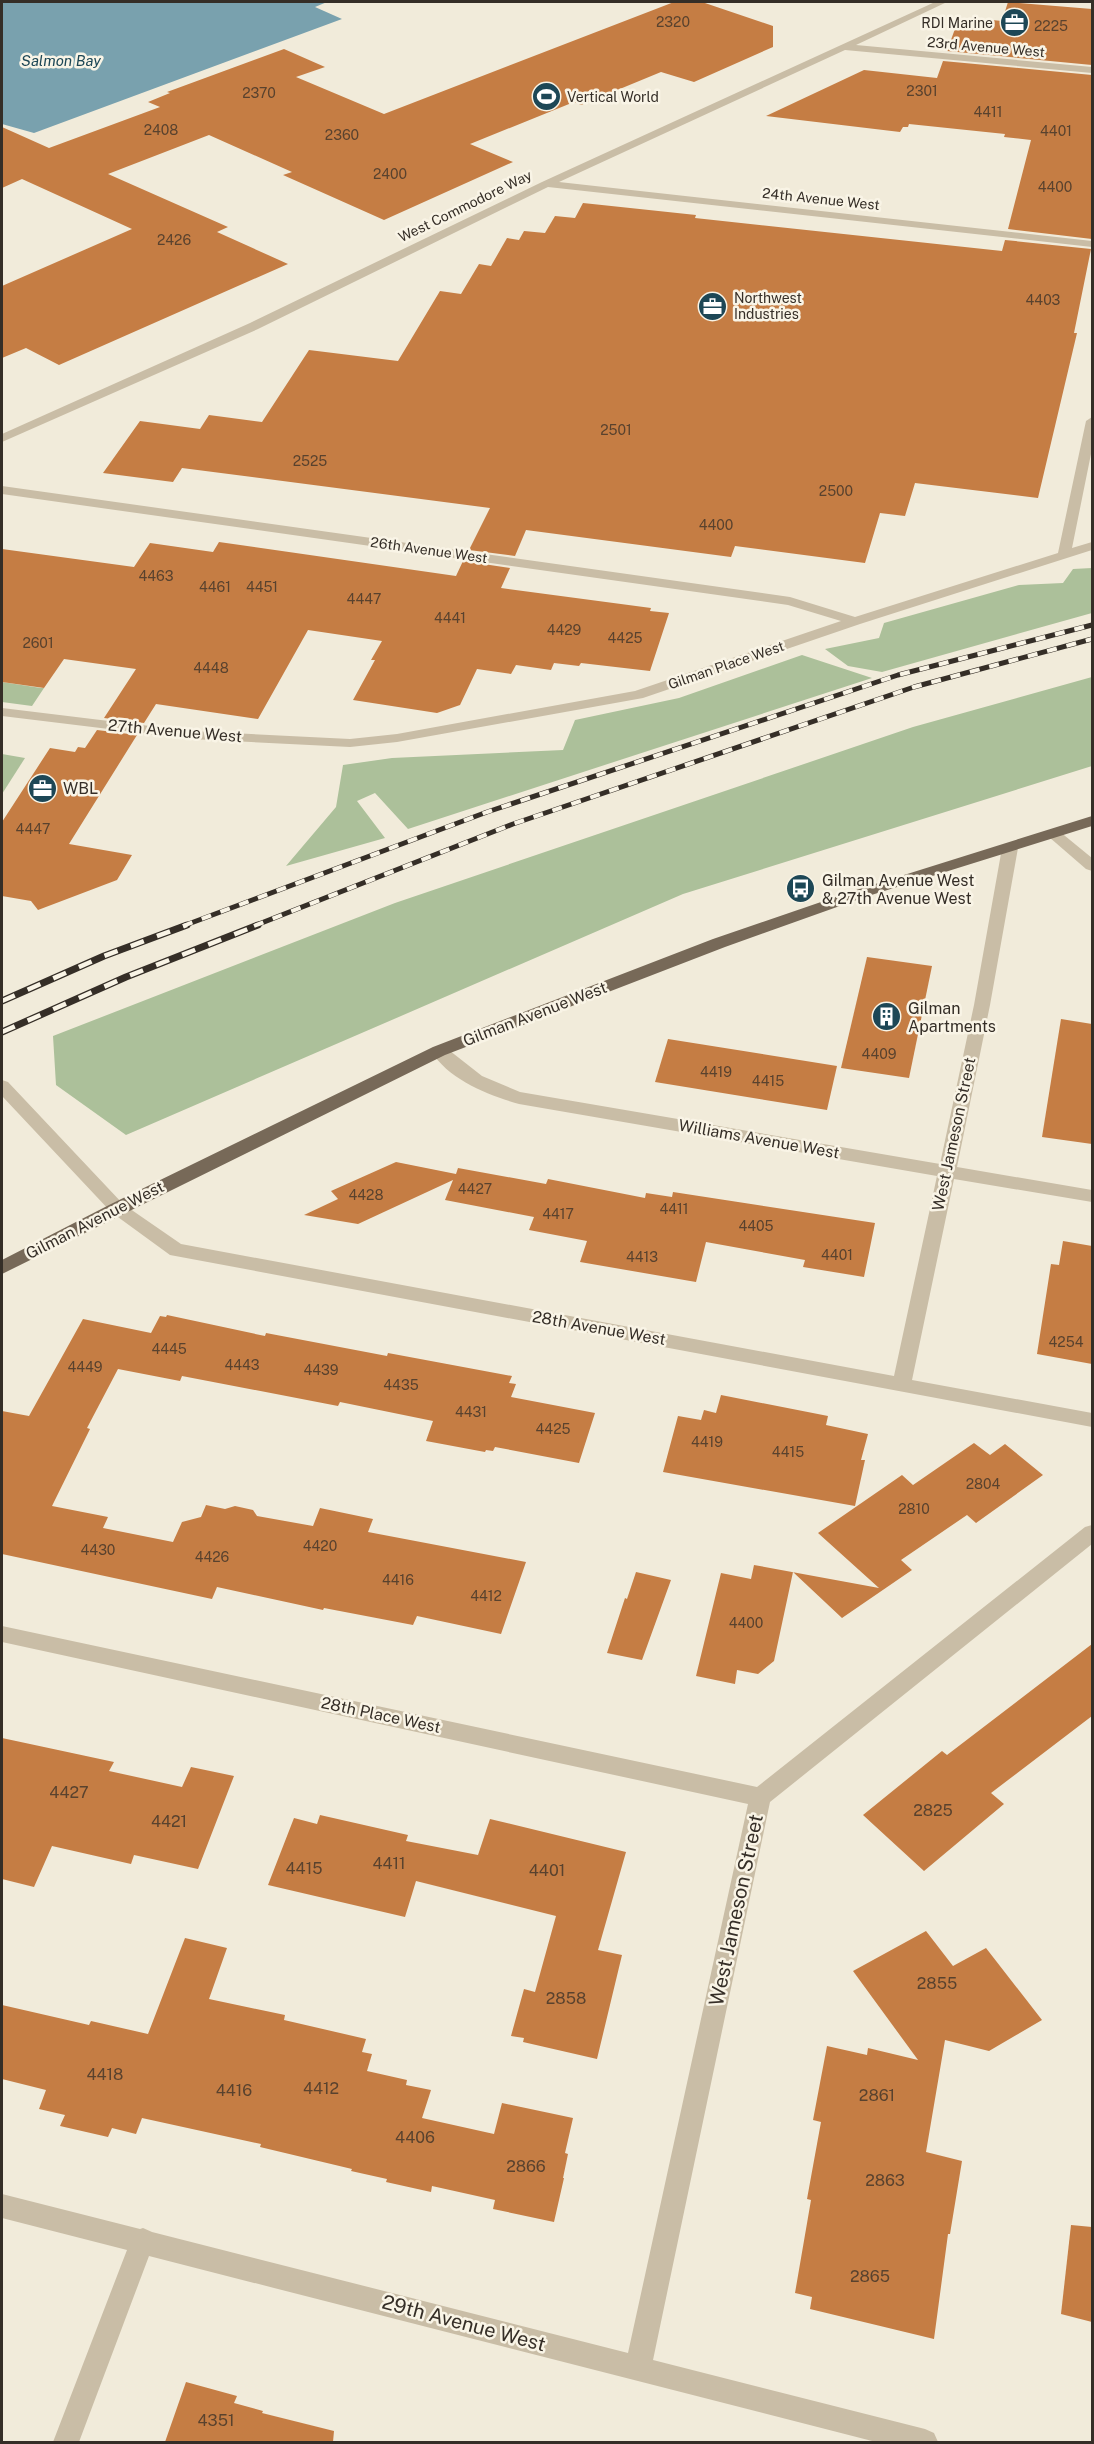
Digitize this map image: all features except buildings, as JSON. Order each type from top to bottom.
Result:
[{"type":"main road","name":"Gilman Avenue West","points":[[2,1268],[117,1208],[439,1051],[719,943],[859,894],[1092,821]]},
{"type":"street","name":"West Commodore Way","points":[[2,438],[254,326],[546,184],[942,2]]},
{"type":"street","name":"23rd Avenue West","points":[[842,47],[1092,70]]},
{"type":"street","name":"24th Avenue West","points":[[546,184],[1092,244]]},
{"type":"street","points":[[1064,554],[1092,421]]},
{"type":"street","name":"26th Avenue West","points":[[2,490],[790,601],[855,621]]},
{"type":"street","name":"Gilman Place West","points":[[350,743],[398,738],[638,695],[855,621],[1092,546]]},
{"type":"street","name":"27th Avenue West","points":[[2,712],[191,735],[350,743]]},
{"type":"street","points":[[1054,834],[1092,866]]},
{"type":"street","name":"West Jameson Street","points":[[902,1384],[982,1005],[1010,848]]},
{"type":"street","name":"Williams Avenue West","points":[[439,1051],[465,1076],[488,1089],[519,1098],[1092,1196]]},
{"type":"street","name":"28th Avenue West","points":[[2,1086],[117,1208],[176,1250],[1092,1420]]},
{"type":"street","name":"West Jameson Street","points":[[638,2368],[760,1797],[1092,1533]]},
{"type":"street","name":"28th Place West","points":[[2,1634],[760,1797]]},
{"type":"street","name":"29th Avenue West","points":[[2,2206],[143,2240],[925,2442]]},
{"type":"street","points":[[66,2442],[143,2240]]},
{"type":"green space","points":[[1092,568],[1092,613],[882,672],[848,666],[825,649],[879,638],[884,623],[1019,585],[1063,583],[1073,569]]},
{"type":"green space","points":[[802,655],[872,678],[408,829],[375,793],[357,801],[385,838],[286,866],[336,807],[343,765],[392,758],[563,750],[575,720],[679,698]]},
{"type":"green space","points":[[1092,677],[1092,766],[683,894],[126,1135],[56,1085],[53,1036],[395,903],[913,727]]},
{"type":"green space","points":[[2,682],[44,688],[32,706],[2,702]]},
{"type":"green space","points":[[2,754],[25,758],[2,794]]},
{"type":"water","name":"Salmon Bay","points":[[2,2],[327,2],[315,7],[342,19],[34,133],[2,124]]},
{"type":"railway","points":[[183,926],[487,812],[898,675],[1092,625]]},
{"type":"railway","points":[[254,926],[513,824],[914,687],[1092,639]]},
{"type":"railway","points":[[2,1001],[104,956],[187,925]]},
{"type":"railway","points":[[2,1032],[126,977],[258,925]]},
{"type":"place","name":"RDI Marine","points":[[1014,23]]},
{"type":"place","name":"Vertical World","points":[[546,97]]},
{"type":"place","name":"Northwest Industries","points":[[713,306]]},
{"type":"place","name":"WBL","points":[[42,788]]},
{"type":"place","name":"Gilman Avenue West & 27th Avenue West","points":[[801,889]]},
{"type":"place","name":"Gilman Apartments","points":[[887,1017]]}]
